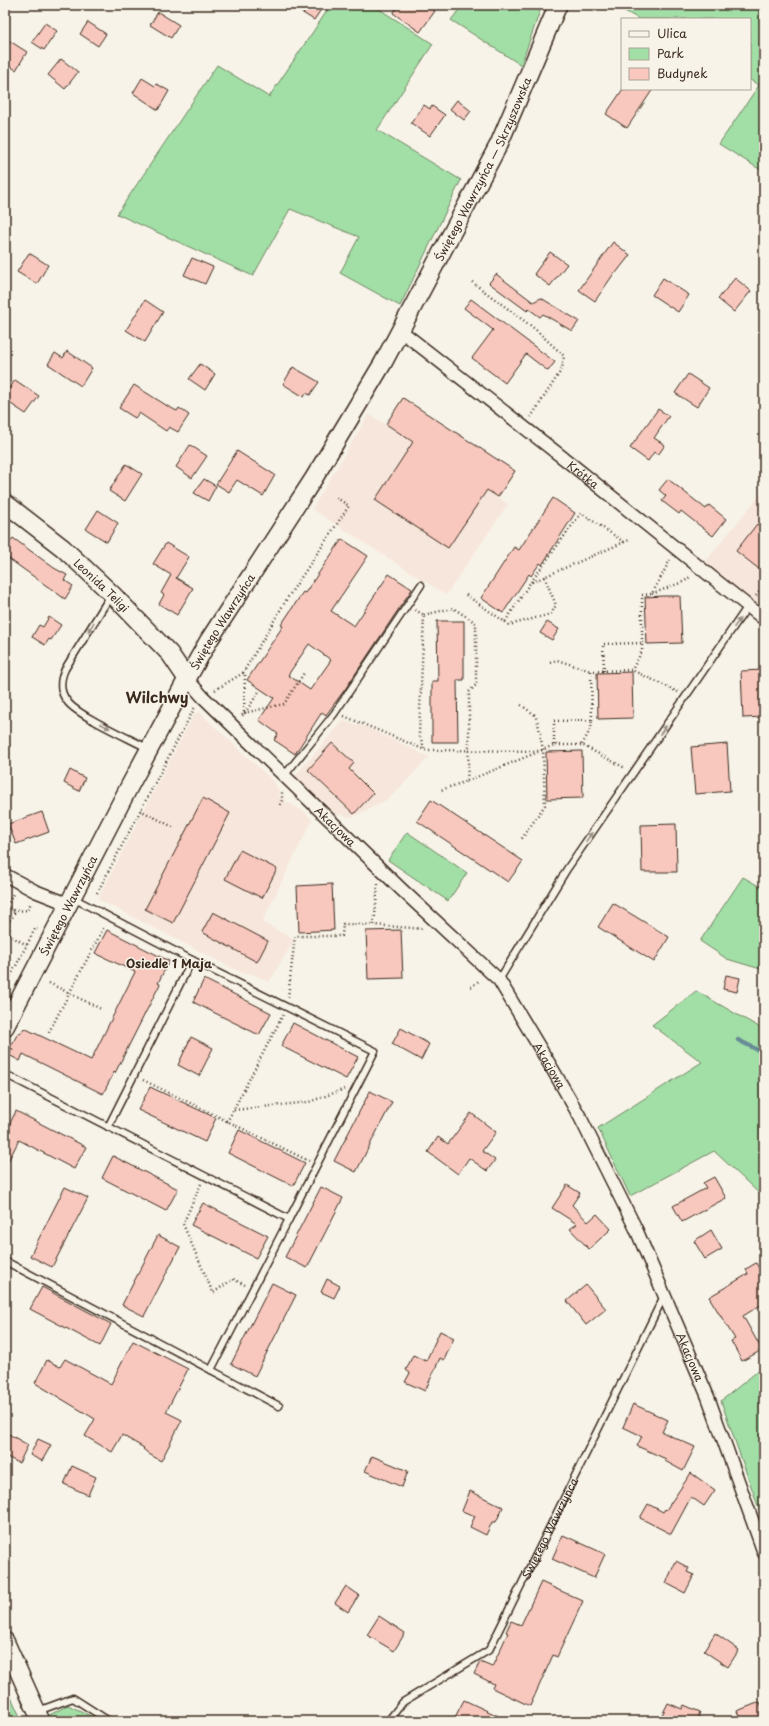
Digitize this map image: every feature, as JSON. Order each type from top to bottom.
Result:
[{"type":"street","name":"Świętego Wawrzyńca — Skrzyszowska","points":[[401,331],[499,144],[558,5]]},
{"type":"street","name":"Krótka","points":[[401,331],[764,619]]},
{"type":"street","name":"Świętego Wawrzyńca","points":[[5,1028],[187,678],[209,640],[318,471],[383,364],[401,331]]},
{"type":"street","name":"Leonida Teligi","points":[[5,503],[64,548],[112,594],[170,654],[187,678]]},
{"type":"street","name":"Akacjowa","points":[[187,678],[282,781],[499,980],[580,1117],[636,1229],[708,1397],[764,1553]]},
{"type":"street","points":[[5,875],[35,891],[70,901]]},
{"type":"street","points":[[5,1641],[39,1716]]},
{"type":"lane","points":[[282,781],[334,714],[421,585]]},
{"type":"lane","points":[[112,594],[65,669],[62,678],[63,694],[67,702],[82,714],[149,749]]},
{"type":"lane","points":[[499,980],[566,869],[748,606]]},
{"type":"lane","points":[[70,901],[376,1051],[211,1370]]},
{"type":"lane","points":[[108,1127],[192,960]]},
{"type":"lane","points":[[5,1074],[289,1219]]},
{"type":"lane","points":[[5,1261],[279,1406]]},
{"type":"lane","name":"Świętego Wawrzyńca","points":[[388,1721],[403,1702],[489,1650],[664,1295]]},
{"type":"lane","points":[[39,1716],[73,1698],[110,1721]]},
{"type":"path","points":[[472,282],[535,329],[564,356],[562,369],[534,411],[526,429]]},
{"type":"path","points":[[213,692],[243,673],[288,597],[349,506],[334,496]]},
{"type":"path","points":[[505,622],[530,583],[581,513],[624,542]]},
{"type":"path","points":[[530,583],[629,540]]},
{"type":"path","points":[[652,594],[676,549]]},
{"type":"path","points":[[632,670],[642,651],[642,595],[652,594],[685,581],[700,569]]},
{"type":"path","points":[[466,595],[509,625],[550,614],[556,605],[544,576]]},
{"type":"path","points":[[408,606],[424,614],[453,608],[476,623],[476,684],[469,692],[469,750],[467,781]]},
{"type":"path","points":[[424,614],[419,734],[426,750]]},
{"type":"path","points":[[604,671],[603,644],[642,643]]},
{"type":"path","points":[[550,662],[557,660],[591,671],[632,670],[686,696]]},
{"type":"path","points":[[582,745],[592,728],[591,671]]},
{"type":"path","points":[[243,673],[245,674],[244,713]]},
{"type":"path","points":[[244,713],[284,704],[304,674]]},
{"type":"path","points":[[239,718],[260,690]]},
{"type":"path","points":[[97,893],[196,705],[201,710]]},
{"type":"path","points":[[521,705],[535,715],[541,750],[545,805],[521,840]]},
{"type":"path","points":[[334,714],[352,718],[426,750],[541,750]]},
{"type":"path","points":[[554,745],[554,721],[592,720]]},
{"type":"path","points":[[440,790],[467,781],[554,745],[582,745],[633,772]]},
{"type":"path","points":[[280,805],[282,800],[282,781]]},
{"type":"path","points":[[140,810],[173,827]]},
{"type":"path","points":[[378,883],[374,925],[428,929]]},
{"type":"path","points":[[12,894],[6,906],[13,911],[28,910],[31,902],[38,905]]},
{"type":"path","points":[[11,936],[7,921],[12,918],[13,911]]},
{"type":"path","points":[[49,1032],[105,927],[98,923]]},
{"type":"path","points":[[5,986],[35,929],[43,930]]},
{"type":"path","points":[[5,933],[27,945]]},
{"type":"path","points":[[471,987],[485,977]]},
{"type":"path","points":[[49,983],[101,1009]]},
{"type":"path","points":[[134,1076],[317,1165]]},
{"type":"path","points":[[234,1110],[309,1102],[359,1084]]},
{"type":"path","points":[[205,1176],[183,1224],[213,1293],[232,1279],[253,1289]]},
{"type":"shaded area","points":[[369,414],[508,504],[446,595],[312,509]]},
{"type":"shaded area","points":[[764,490],[764,609],[705,562]]},
{"type":"shaded area","points":[[199,712],[274,782],[279,791],[279,797],[306,813],[312,820],[262,922],[293,939],[293,942],[269,982],[253,974],[244,974],[98,899],[194,715]]},
{"type":"shaded area","points":[[343,721],[366,727],[429,757],[390,798],[353,817],[335,814],[295,776]]},
{"type":"green space","points":[[331,5],[373,5],[433,44],[377,130],[461,180],[400,306],[340,273],[359,237],[290,209],[253,276],[117,214],[217,65],[269,97]]},
{"type":"green space","points":[[463,5],[542,5],[521,65],[451,20]]},
{"type":"green space","points":[[614,5],[764,5],[764,172],[719,144],[759,85],[751,81],[751,18],[637,18]]},
{"type":"green space","points":[[407,832],[467,873],[448,901],[388,860]]},
{"type":"green space","points":[[743,877],[764,889],[764,970],[727,959],[700,941]]},
{"type":"green space","points":[[696,991],[764,1030],[764,1198],[714,1151],[630,1196],[598,1128],[702,1062],[652,1025]]},
{"type":"green space","points":[[764,1366],[764,1523],[721,1401]]},
{"type":"green space","points":[[5,1684],[22,1721],[5,1721]]},
{"type":"green space","points":[[68,1705],[98,1721],[48,1721],[46,1717]]},
{"type":"building","points":[[290,5],[324,5],[314,20]]},
{"type":"building","points":[[399,5],[426,5],[435,11],[420,32],[393,13]]},
{"type":"building","points":[[158,12],[179,25],[171,38],[150,25]]},
{"type":"building","points":[[88,22],[106,34],[98,46],[80,34]]},
{"type":"building","points":[[45,23],[57,31],[44,50],[32,42]]},
{"type":"building","points":[[5,38],[27,52],[16,70],[5,63]]},
{"type":"building","points":[[61,59],[78,72],[65,89],[48,75]]},
{"type":"building","points":[[142,78],[155,86],[157,84],[169,91],[158,110],[133,93]]},
{"type":"building","points":[[622,90],[652,90],[627,128],[606,114]]},
{"type":"building","points":[[457,100],[471,111],[464,120],[450,109]]},
{"type":"building","points":[[424,105],[430,109],[432,106],[445,115],[430,136],[411,123]]},
{"type":"building","points":[[613,242],[630,255],[616,273],[615,272],[595,301],[579,290]]},
{"type":"building","points":[[550,252],[567,264],[550,286],[534,274]]},
{"type":"building","points":[[29,253],[48,265],[37,284],[17,272]]},
{"type":"building","points":[[192,258],[213,267],[205,284],[184,275]]},
{"type":"building","points":[[496,274],[533,302],[541,298],[579,321],[572,331],[543,314],[540,317],[529,309],[527,311],[489,283]]},
{"type":"building","points":[[663,278],[689,295],[678,312],[652,295]]},
{"type":"building","points":[[735,278],[751,291],[734,312],[718,299]]},
{"type":"building","points":[[471,299],[555,362],[548,371],[526,354],[505,383],[472,358],[493,330],[464,308]]},
{"type":"building","points":[[145,300],[163,312],[145,342],[126,330]]},
{"type":"building","points":[[67,351],[92,368],[81,386],[48,364],[55,353],[63,358]]},
{"type":"building","points":[[200,364],[215,374],[205,390],[189,379]]},
{"type":"building","points":[[293,367],[319,382],[310,395],[306,393],[304,397],[283,384]]},
{"type":"building","points":[[688,374],[709,388],[697,407],[675,393]]},
{"type":"building","points":[[15,380],[39,396],[26,414],[5,400],[5,395]]},
{"type":"building","points":[[134,385],[169,407],[177,411],[179,408],[189,415],[178,432],[169,427],[166,431],[139,413],[135,418],[119,408]]},
{"type":"building","points":[[403,398],[515,471],[498,497],[487,490],[448,548],[375,500],[413,442],[386,424]]},
{"type":"building","points":[[658,409],[669,416],[654,438],[665,445],[658,455],[654,452],[648,461],[630,448]]},
{"type":"building","points":[[190,445],[207,456],[192,478],[176,467]]},
{"type":"building","points":[[237,451],[275,475],[263,496],[237,480],[229,492],[216,484]]},
{"type":"building","points":[[126,464],[142,474],[125,501],[109,491]]},
{"type":"building","points":[[204,479],[216,486],[208,501],[194,493]]},
{"type":"building","points":[[668,479],[706,509],[709,505],[726,519],[713,536],[681,511],[679,514],[662,501],[666,496],[659,490]]},
{"type":"building","points":[[553,498],[575,513],[542,565],[540,563],[531,576],[529,574],[503,613],[481,598],[514,547],[519,550]]},
{"type":"building","points":[[98,510],[118,523],[107,542],[86,529]]},
{"type":"building","points":[[757,524],[764,530],[764,573],[736,551]]},
{"type":"building","points":[[13,538],[54,568],[67,575],[64,580],[73,586],[65,599],[5,556],[5,549]]},
{"type":"building","points":[[342,539],[368,556],[331,611],[354,626],[389,574],[412,589],[346,688],[326,715],[322,712],[295,754],[274,740],[278,734],[259,720],[274,698],[247,680],[283,626],[281,625],[303,592],[305,593]],"holes":[[[309,644],[331,660],[310,690],[288,675]]]},
{"type":"building","points":[[166,543],[189,557],[176,578],[193,588],[177,615],[159,604],[164,595],[161,593],[171,575],[153,564]]},
{"type":"building","points":[[680,596],[682,643],[647,644],[645,597]]},
{"type":"building","points":[[49,617],[61,625],[51,640],[49,639],[45,645],[32,637],[39,625],[43,627]]},
{"type":"building","points":[[437,621],[464,621],[464,680],[457,680],[458,742],[432,742],[432,681],[438,681]]},
{"type":"building","points":[[547,622],[559,629],[552,640],[540,633]]},
{"type":"building","points":[[764,670],[764,717],[743,718],[741,671]]},
{"type":"building","points":[[632,672],[633,718],[598,719],[597,673]]},
{"type":"building","points":[[332,743],[354,763],[349,769],[373,793],[354,814],[308,770]]},
{"type":"building","points":[[727,744],[730,791],[695,794],[691,747]]},
{"type":"building","points":[[582,751],[583,798],[547,799],[546,752]]},
{"type":"building","points":[[70,770],[85,778],[79,791],[64,783]]},
{"type":"building","points":[[203,798],[230,813],[173,923],[145,909]]},
{"type":"building","points":[[431,800],[523,861],[508,882],[417,821]]},
{"type":"building","points":[[42,812],[49,832],[16,844],[8,824]]},
{"type":"building","points":[[676,824],[677,872],[642,872],[641,825]]},
{"type":"building","points":[[240,850],[277,869],[262,898],[225,879]]},
{"type":"building","points":[[332,884],[334,930],[299,932],[297,886]]},
{"type":"building","points":[[613,903],[669,937],[654,962],[598,927]]},
{"type":"building","points":[[213,912],[268,941],[257,962],[202,932]]},
{"type":"building","points":[[107,930],[169,961],[158,983],[160,984],[103,1094],[23,1054],[20,1061],[9,1055],[13,1049],[10,1048],[18,1033],[20,1034],[24,1028],[91,1060],[135,972],[95,953]]},
{"type":"building","points":[[401,930],[403,978],[368,979],[366,931]]},
{"type":"building","points":[[726,975],[740,978],[737,992],[723,989]]},
{"type":"building","points":[[204,979],[271,1013],[259,1035],[193,1002]]},
{"type":"building","points":[[293,1023],[358,1057],[346,1079],[281,1046]]},
{"type":"building","points":[[401,1028],[429,1044],[421,1060],[392,1044]]},
{"type":"building","points":[[191,1037],[213,1048],[199,1076],[178,1065]]},
{"type":"building","points":[[150,1087],[216,1118],[205,1142],[138,1110]]},
{"type":"building","points":[[370,1091],[392,1102],[356,1172],[334,1161]]},
{"type":"building","points":[[16,1111],[86,1147],[74,1169],[19,1140],[5,1167],[5,1133]]},
{"type":"building","points":[[471,1113],[496,1132],[482,1151],[495,1160],[487,1171],[469,1158],[458,1174],[428,1152],[438,1137],[448,1144]]},
{"type":"building","points":[[239,1130],[305,1163],[293,1186],[228,1153]]},
{"type":"building","points":[[113,1156],[178,1189],[166,1211],[102,1178]]},
{"type":"building","points":[[714,1177],[726,1198],[682,1222],[673,1206],[706,1188],[703,1183]]},
{"type":"building","points":[[567,1185],[580,1193],[572,1205],[588,1222],[597,1214],[611,1229],[589,1249],[570,1229],[577,1224],[552,1208]]},
{"type":"building","points":[[65,1187],[88,1198],[52,1267],[30,1256]]},
{"type":"building","points":[[321,1187],[343,1198],[307,1268],[285,1257]]},
{"type":"building","points":[[203,1203],[268,1236],[256,1258],[191,1225]]},
{"type":"building","points":[[711,1230],[722,1249],[705,1259],[694,1241]]},
{"type":"building","points":[[158,1235],[180,1247],[144,1316],[122,1305]]},
{"type":"building","points":[[756,1263],[764,1277],[764,1303],[743,1316],[762,1350],[742,1361],[731,1341],[735,1339],[709,1297],[748,1274],[746,1269]]},
{"type":"building","points":[[327,1279],[340,1286],[334,1298],[321,1292]]},
{"type":"building","points":[[272,1283],[296,1295],[255,1376],[231,1364]]},
{"type":"building","points":[[586,1285],[606,1309],[586,1325],[567,1301]]},
{"type":"building","points":[[42,1287],[111,1324],[100,1346],[30,1309]]},
{"type":"building","points":[[440,1331],[454,1338],[444,1360],[440,1358],[425,1391],[405,1382],[410,1373],[406,1370],[413,1355],[426,1361]]},
{"type":"building","points":[[133,1341],[188,1369],[166,1412],[182,1420],[161,1461],[149,1454],[143,1449],[144,1448],[122,1435],[112,1452],[85,1436],[95,1419],[35,1383],[47,1360],[60,1367],[65,1359],[111,1384]]},
{"type":"building","points":[[633,1404],[668,1420],[662,1432],[695,1447],[683,1471],[665,1461],[666,1459],[637,1446],[642,1436],[623,1427]]},
{"type":"building","points":[[5,1432],[28,1445],[19,1463],[5,1456]]},
{"type":"building","points":[[38,1439],[51,1445],[42,1461],[30,1455]]},
{"type":"building","points":[[372,1456],[408,1471],[402,1487],[365,1471]]},
{"type":"building","points":[[72,1466],[96,1477],[88,1495],[64,1484]]},
{"type":"building","points":[[691,1473],[715,1490],[704,1506],[691,1497],[671,1534],[640,1518],[648,1504],[663,1512],[665,1509],[666,1510]]},
{"type":"building","points":[[470,1491],[503,1507],[496,1522],[492,1522],[486,1535],[470,1527],[475,1516],[462,1511]]},
{"type":"building","points":[[563,1535],[605,1554],[594,1578],[552,1559]]},
{"type":"building","points":[[676,1561],[689,1568],[687,1572],[694,1575],[685,1593],[666,1583]]},
{"type":"building","points":[[541,1582],[583,1601],[557,1657],[553,1655],[530,1706],[492,1688],[494,1684],[474,1674],[480,1662],[492,1667],[508,1633],[506,1632],[511,1621],[521,1625]]},
{"type":"building","points":[[346,1586],[359,1595],[348,1612],[335,1603]]},
{"type":"building","points":[[379,1616],[405,1633],[394,1651],[367,1635]]},
{"type":"building","points":[[715,1633],[739,1650],[728,1667],[704,1651]]},
{"type":"building","points":[[464,1700],[509,1721],[453,1721]]},
{"type":"building","points":[[760,1702],[764,1713],[764,1721],[741,1721],[737,1711]]},
{"type":"building","points":[[668,1703],[682,1709],[684,1705],[700,1712],[698,1717],[707,1721],[659,1721]]},
{"type":"waterway","points":[[738,1040],[764,1053]]},
{"type":"district","name":"Wilchwy","points":[[157,696]]},
{"type":"district","name":"Osiedle 1 Maja","points":[[169,963]]}]
